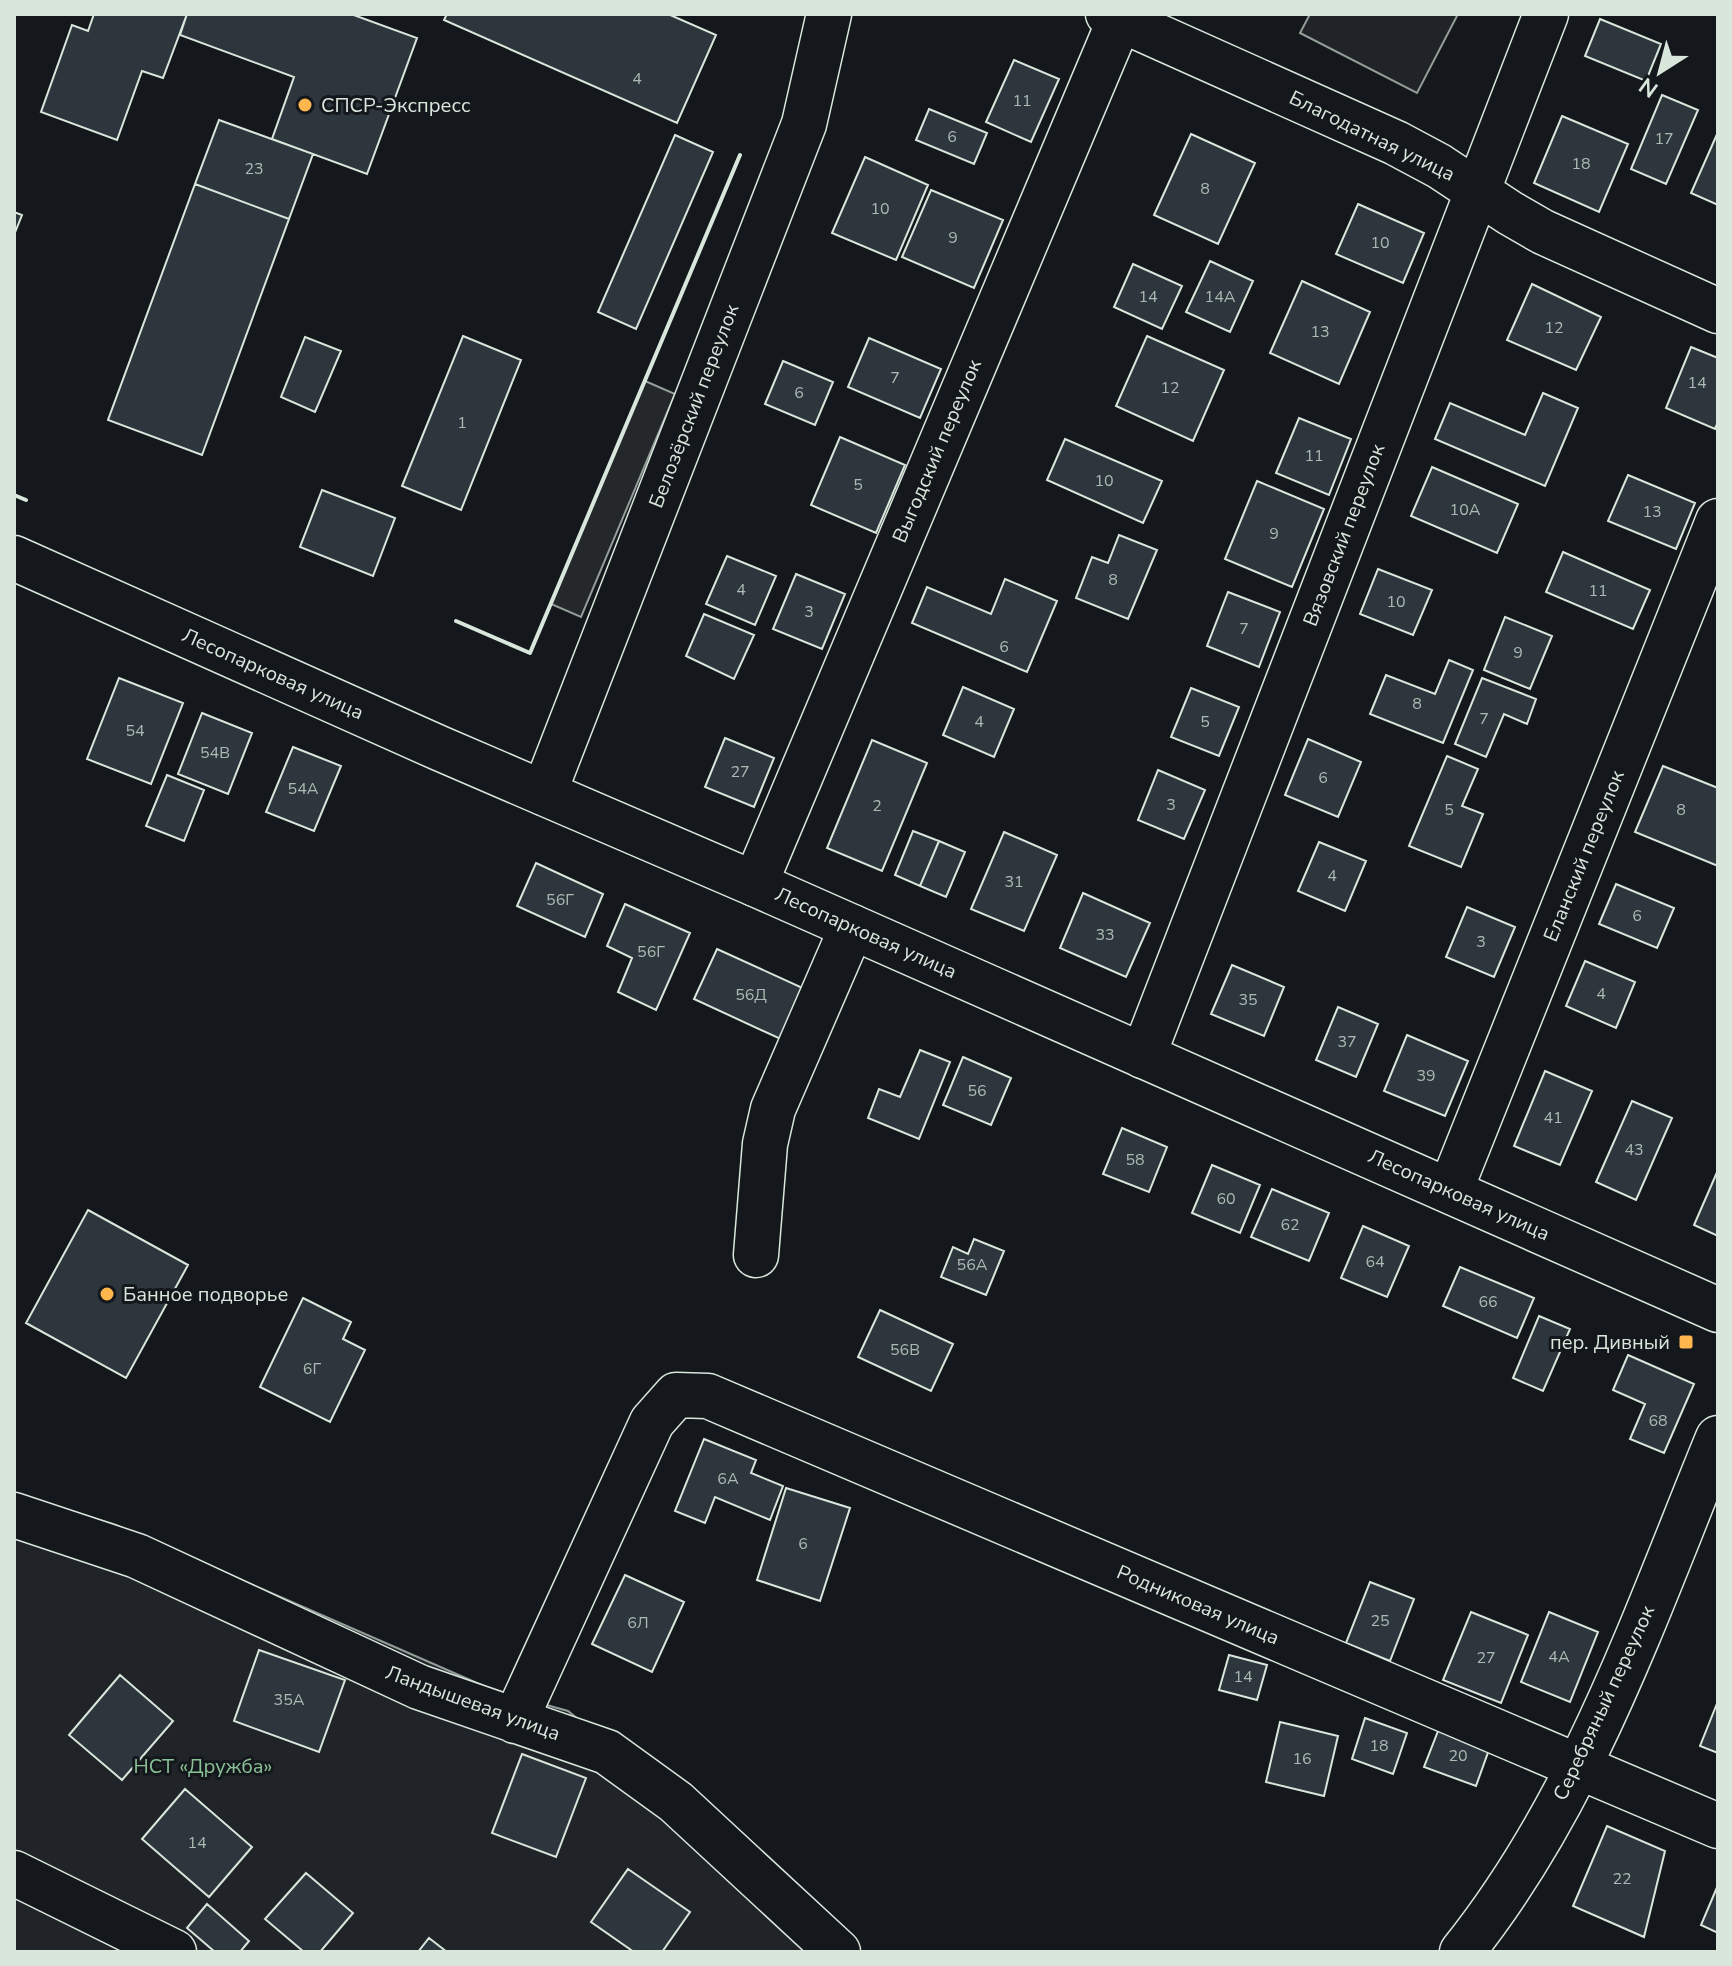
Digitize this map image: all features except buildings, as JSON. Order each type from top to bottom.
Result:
[{"type":"street","name":"Белозёрский переулок","points":[[544,793],[804,124],[829,14]]},
{"type":"street","name":"Вязовский переулок","points":[[1143,1056],[1546,14]]},
{"type":"street","name":"Благодатная улица","points":[[1114,16],[1396,143],[1439,166],[1543,232],[1718,311]]},
{"type":"street","name":"Выгодский переулок","points":[[755,884],[1114,16]]},
{"type":"street","name":"Еланский переулок","points":[[1450,1191],[1718,521]]},
{"type":"street","name":"Лесопарковая улица","points":[[14,558],[1718,1310]]},
{"type":"street","points":[[756,1255],[765,1144],[773,1109],[852,927]]},
{"type":"street","name":"Родниковая улица","points":[[515,1721],[652,1422],[676,1395],[708,1396],[1718,1826]]},
{"type":"street","name":"Серебряный переулок","points":[[1462,1952],[1526,1862],[1580,1767],[1718,1438]]},
{"type":"street","name":"Ландышевая улица","points":[[14,1515],[137,1556],[419,1687],[607,1752],[676,1802],[838,1952]]},
{"type":"street","points":[[14,1873],[174,1952]]},
{"type":"green space","points":[[1310,14],[1458,14],[1417,93],[1300,33]]},
{"type":"green space","name":"НСТ «Дружба»","points":[[14,1493],[116,1525],[493,1690],[568,1711],[861,1952],[14,1952]]},
{"type":"shaded area","points":[[645,381],[675,394],[581,617],[551,604]]},
{"type":"wall","points":[[456,621],[530,653],[740,155]]},
{"type":"wall","points":[[14,495],[26,500]]},
{"type":"place","name":"СПСР-Экспресс","points":[[305,105]]},
{"type":"place","name":"Банное подворье","points":[[107,1294]]},
{"type":"place","name":"пер. Дивный","points":[[1686,1342]]}]
